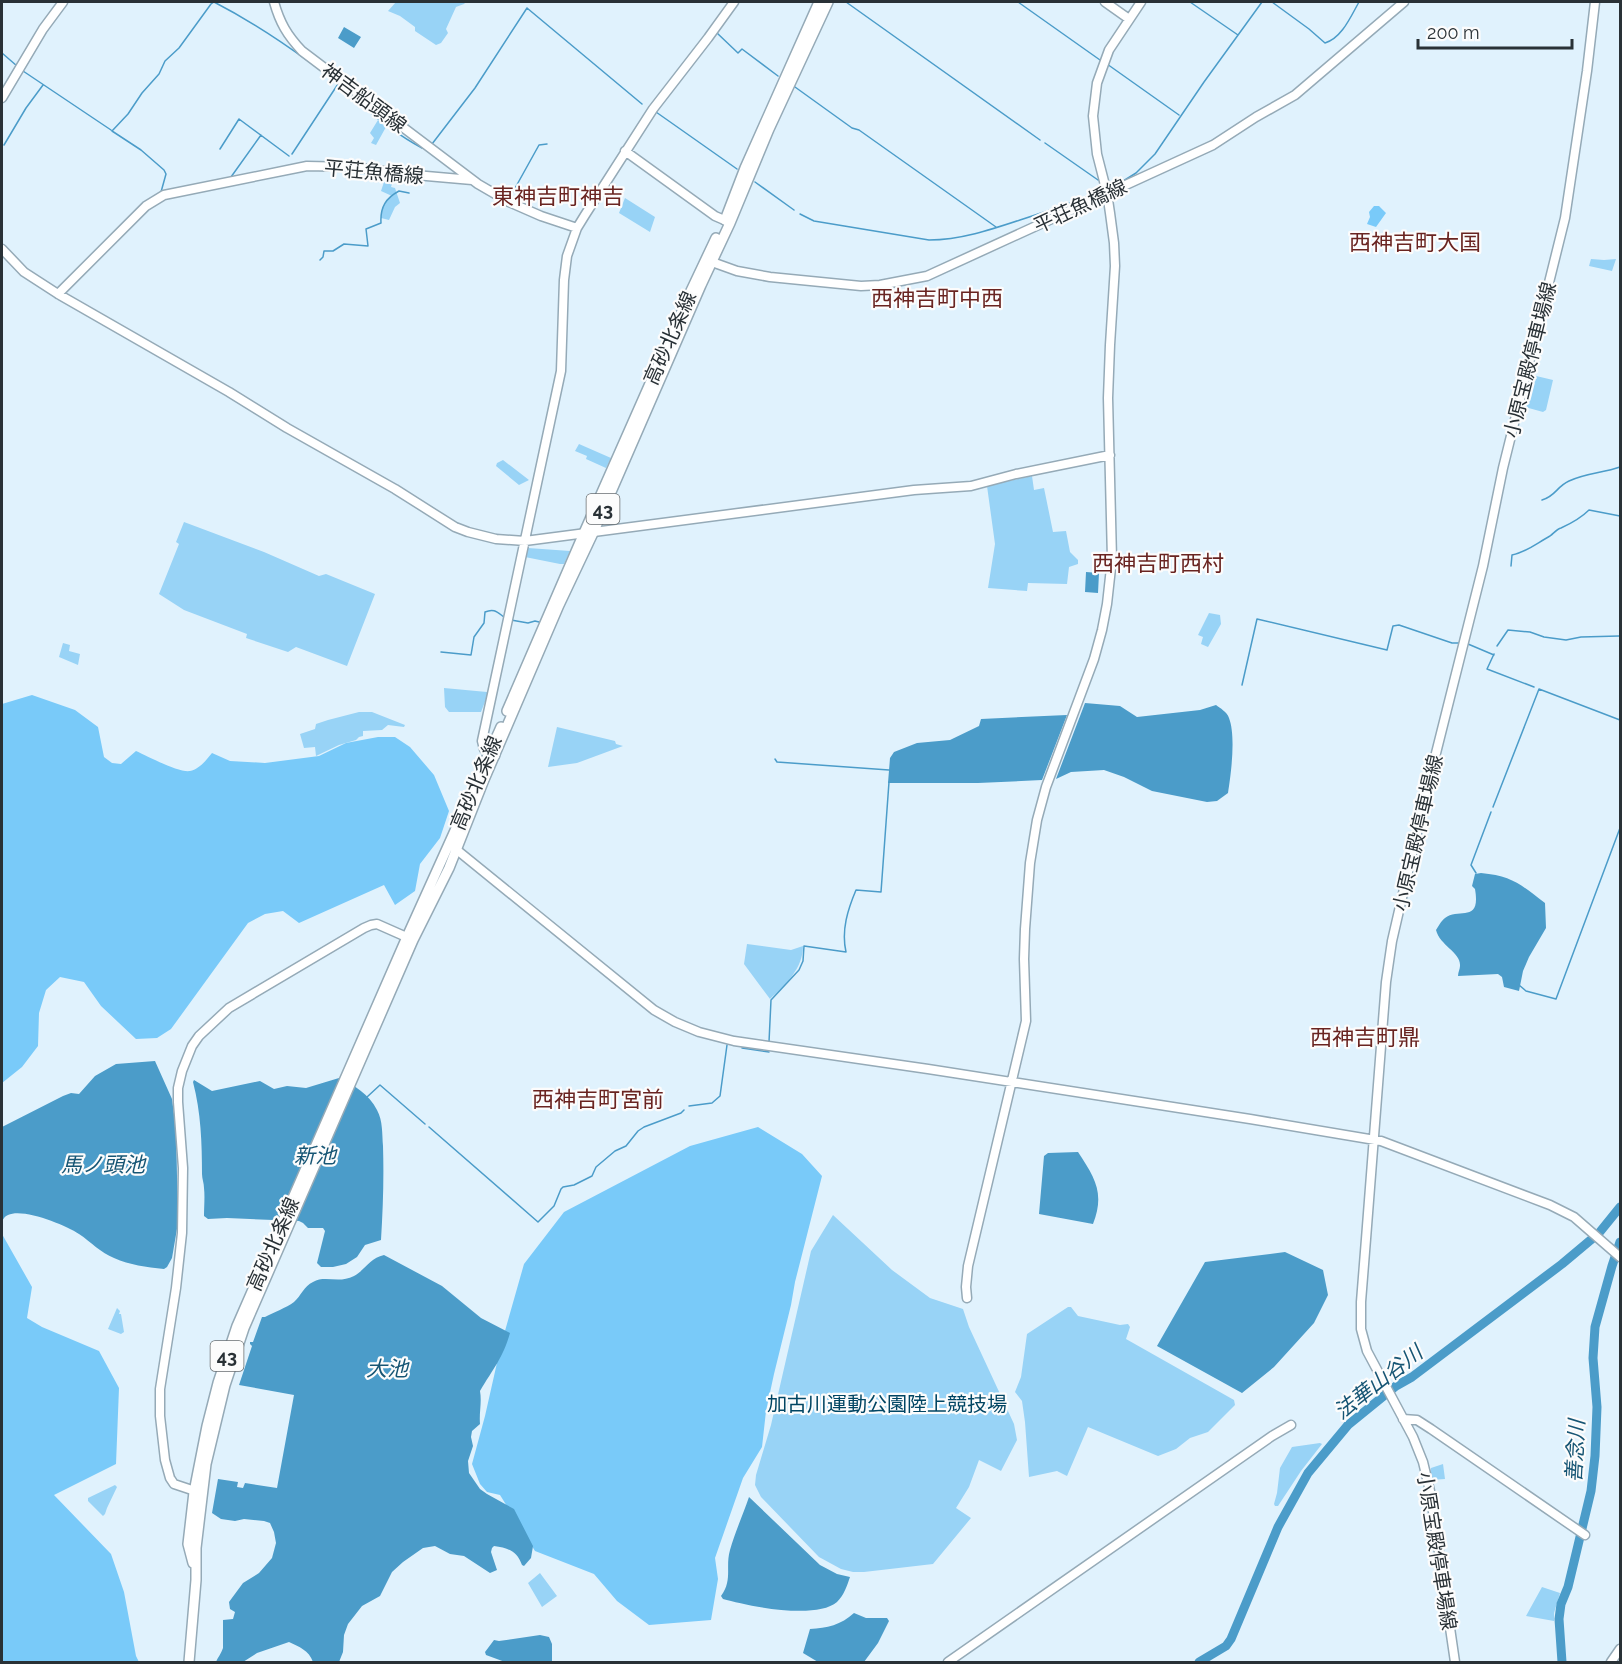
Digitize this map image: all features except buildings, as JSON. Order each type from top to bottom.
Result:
[{"type":"main road","name":"高砂北条線","points":[[589,532],[712,262],[745,168],[819,2]]},
{"type":"main road","name":"高砂北条線","points":[[189,1662],[196,1580],[189,1544],[198,1492],[225,1385],[244,1328],[284,1229],[410,938],[438,894],[454,847],[559,605],[685,303],[727,221],[828,2]]},
{"type":"street","points":[[2,98],[43,29],[63,2]]},
{"type":"street","name":"神吉船頭線","points":[[274,2],[289,37],[302,51],[471,180]]},
{"type":"street","points":[[493,754],[484,748],[482,741],[561,371],[568,250],[577,228],[652,110],[734,2]]},
{"type":"street","points":[[1105,2],[1129,19]]},
{"type":"street","points":[[967,1298],[966,1277],[970,1256],[1026,1021],[1025,929],[1030,863],[1037,820],[1046,787],[1094,659],[1107,604],[1112,559],[1108,398],[1115,266],[1107,192],[1096,154],[1093,128],[1097,83],[1104,62],[1109,50],[1141,2]]},
{"type":"street","name":"平荘魚橋線","points":[[712,262],[745,273],[861,286],[901,282],[927,276],[1213,145],[1295,95],[1404,2]]},
{"type":"street","name":"小原宝殿停車場線","points":[[1455,1662],[1428,1479],[1418,1448],[1367,1351],[1361,1329],[1386,982],[1392,941],[1430,776],[1483,566],[1503,468],[1565,218],[1595,2]]},
{"type":"street","points":[[625,152],[715,216],[727,221]]},
{"type":"street","name":"平荘魚橋線","points":[[58,294],[146,206],[164,195],[307,166],[353,167],[471,180],[509,202],[577,228]]},
{"type":"street","points":[[2,249],[24,272],[58,294],[395,489],[455,527],[496,539],[525,541],[914,490],[971,486],[1016,474],[1110,455]]},
{"type":"street","points":[[454,847],[654,1010],[699,1032],[734,1041],[928,1069],[1381,1141],[1550,1205],[1574,1217],[1617,1254]]},
{"type":"street","points":[[198,1492],[174,1484],[170,1478],[164,1451],[160,1403],[182,1233],[183,1168],[178,1088],[186,1059],[199,1036],[229,1008],[364,928],[377,924],[410,938]]},
{"type":"street","points":[[1403,1419],[1417,1420],[1581,1532]]},
{"type":"street","points":[[948,1662],[1291,1425]]},
{"type":"street","points":[[1611,1662],[1620,1649]]},
{"type":"green space","points":[[396,2],[466,2],[456,7],[446,29],[448,33],[441,43],[436,45],[415,31],[415,27],[400,16],[388,11]]},
{"type":"green space","points":[[378,120],[386,127],[376,145],[371,143],[374,138],[370,133]]},
{"type":"green space","points":[[384,182],[392,184],[391,187],[395,188],[400,203],[395,207],[389,220],[381,218],[387,200],[392,196],[381,191]]},
{"type":"green space","points":[[625,198],[655,217],[650,232],[619,213]]},
{"type":"green space","points":[[1591,259],[1616,259],[1612,271],[1589,266]]},
{"type":"green space","points":[[1532,375],[1553,380],[1546,410],[1543,412],[1525,407]]},
{"type":"green space","points":[[579,444],[611,458],[606,468],[575,451]]},
{"type":"green space","points":[[503,460],[529,480],[519,485],[496,466]]},
{"type":"green space","points":[[1032,476],[1034,490],[1044,488],[1053,532],[1066,531],[1070,552],[1078,560],[1078,564],[1069,567],[1067,584],[1028,583],[1027,591],[988,588],[995,544],[987,486]]},
{"type":"green space","points":[[184,522],[264,552],[319,576],[326,574],[375,594],[347,666],[296,647],[288,652],[246,638],[247,634],[184,610],[159,594],[179,544],[176,542]]},
{"type":"green space","points":[[528,548],[570,551],[564,564],[560,564],[525,557]]},
{"type":"green space","points":[[1209,613],[1220,615],[1221,624],[1208,647],[1201,644],[1203,637],[1198,635]]},
{"type":"green space","points":[[63,643],[70,645],[69,651],[80,654],[78,665],[59,657]]},
{"type":"green space","points":[[444,688],[487,692],[488,694],[481,712],[449,712],[445,707]]},
{"type":"green space","points":[[359,712],[372,712],[405,725],[404,727],[388,725],[382,730],[363,731],[363,736],[356,740],[316,756],[315,747],[304,748],[300,734],[315,729],[316,724]]},
{"type":"green space","points":[[557,727],[615,741],[616,744],[623,746],[577,763],[548,767]]},
{"type":"green space","points":[[747,944],[791,950],[803,946],[797,969],[770,999],[744,964]]},
{"type":"green space","name":"加古川運動公園陸上競技場","points":[[833,1215],[892,1270],[930,1298],[963,1309],[969,1327],[1014,1424],[1017,1440],[1001,1471],[979,1460],[969,1487],[956,1508],[971,1518],[933,1564],[864,1572],[841,1569],[819,1557],[761,1497],[755,1485],[811,1251]]},
{"type":"green space","points":[[1071,1307],[1078,1316],[1120,1325],[1128,1324],[1130,1327],[1126,1339],[1234,1400],[1235,1405],[1208,1432],[1190,1438],[1176,1449],[1158,1456],[1088,1427],[1067,1476],[1057,1471],[1029,1477],[1022,1401],[1015,1392],[1021,1377],[1027,1334]]},
{"type":"green space","points":[[117,1308],[121,1314],[124,1332],[121,1334],[108,1329]]},
{"type":"green space","points":[[1322,1444],[1278,1506],[1275,1506],[1280,1468],[1292,1447]]},
{"type":"green space","points":[[1443,1464],[1445,1479],[1431,1480],[1431,1468]]},
{"type":"green space","points":[[115,1485],[117,1487],[103,1516],[88,1501],[88,1498]]},
{"type":"green space","points":[[540,1573],[557,1596],[542,1607],[528,1583]]},
{"type":"green space","points":[[1542,1587],[1560,1593],[1554,1621],[1526,1616]]},
{"type":"shaded area","points":[[1374,206],[1379,206],[1386,213],[1376,227],[1367,224],[1370,217],[1369,212]]},
{"type":"shaded area","points":[[32,695],[75,710],[98,727],[104,757],[112,763],[121,764],[136,751],[171,767],[190,771],[200,766],[212,753],[230,761],[265,763],[319,756],[346,743],[378,737],[395,737],[410,747],[434,775],[449,811],[440,838],[420,864],[415,891],[395,905],[384,885],[299,923],[283,911],[265,914],[248,923],[171,1029],[157,1038],[136,1039],[101,1006],[84,982],[60,977],[46,990],[39,1013],[38,1046],[22,1067],[2,1083],[2,704]]},
{"type":"shaded area","points":[[758,1127],[802,1154],[822,1176],[774,1374],[766,1411],[762,1447],[743,1478],[715,1558],[718,1579],[711,1620],[649,1625],[617,1601],[594,1574],[535,1551],[500,1495],[487,1492],[480,1484],[472,1464],[501,1345],[524,1264],[564,1212],[690,1146]]},
{"type":"shaded area","points":[[2,1234],[32,1287],[27,1318],[42,1327],[99,1351],[119,1388],[116,1464],[54,1495],[111,1554],[124,1592],[139,1662],[2,1662]]},
{"type":"water","points":[[344,27],[361,37],[354,48],[338,38]]},
{"type":"water","points":[[1086,572],[1099,573],[1098,593],[1085,592]]},
{"type":"water","points":[[1085,703],[1120,706],[1137,717],[1200,710],[1216,705],[1227,714],[1231,726],[1232,755],[1228,793],[1217,801],[1207,802],[1152,791],[1104,770],[1071,772],[1056,779]]},
{"type":"water","points":[[1067,715],[1042,780],[888,783],[890,758],[894,752],[917,743],[950,740],[979,726],[981,719]]},
{"type":"water","points":[[1481,873],[1509,879],[1523,886],[1545,903],[1546,928],[1523,971],[1519,991],[1504,987],[1502,977],[1498,974],[1458,976],[1459,961],[1438,936],[1436,930],[1445,918],[1472,911],[1476,900],[1475,889],[1472,886],[1475,874]]},
{"type":"water","name":"馬ノ頭池","points":[[155,1061],[172,1099],[176,1129],[178,1223],[172,1258],[167,1267],[164,1269],[120,1260],[105,1253],[73,1230],[34,1216],[15,1213],[7,1215],[2,1221],[2,1127],[63,1096],[71,1093],[79,1094],[95,1076],[116,1064]]},
{"type":"water","name":"新池","points":[[339,1078],[356,1087],[374,1104],[380,1119],[383,1170],[381,1240],[365,1245],[357,1257],[346,1264],[321,1267],[317,1263],[325,1231],[323,1228],[308,1228],[299,1221],[208,1219],[204,1216],[202,1151],[194,1080],[212,1091],[260,1081],[274,1089],[287,1086],[306,1088]]},
{"type":"water","points":[[1078,1152],[1093,1178],[1098,1194],[1093,1224],[1039,1214],[1044,1156],[1048,1153]]},
{"type":"water","points":[[1285,1252],[1323,1270],[1328,1295],[1314,1323],[1274,1367],[1242,1393],[1157,1346],[1205,1262]]},
{"type":"water","name":"大池","points":[[384,1255],[442,1286],[481,1318],[510,1333],[501,1357],[480,1391],[480,1424],[472,1431],[473,1446],[468,1461],[469,1473],[480,1489],[514,1509],[533,1546],[531,1558],[524,1566],[511,1551],[494,1546],[491,1552],[497,1570],[490,1573],[464,1556],[450,1554],[435,1546],[423,1548],[392,1572],[380,1596],[362,1606],[348,1624],[339,1662],[313,1662],[300,1647],[289,1642],[257,1653],[243,1662],[216,1662],[223,1648],[223,1620],[233,1619],[235,1612],[230,1609],[229,1602],[243,1583],[259,1573],[272,1558],[276,1543],[270,1523],[244,1519],[235,1521],[221,1519],[212,1513],[218,1479],[238,1482],[237,1487],[243,1488],[245,1483],[277,1488],[294,1395],[239,1385],[252,1346],[250,1342],[253,1342],[262,1317],[294,1302],[310,1284],[322,1279],[338,1280],[354,1276],[375,1259]]},
{"type":"water","points":[[749,1497],[820,1565],[837,1574],[850,1577],[837,1602],[814,1610],[798,1611],[765,1608],[723,1599],[721,1596],[728,1579],[730,1550]]},
{"type":"water","points":[[854,1613],[866,1618],[887,1618],[889,1621],[878,1643],[864,1662],[818,1662],[803,1653],[810,1629],[834,1625]]},
{"type":"water","points":[[540,1635],[549,1637],[552,1644],[552,1662],[505,1662],[486,1655],[485,1652],[494,1640]]},
{"type":"waterway","points":[[161,192],[166,174],[164,170],[141,150],[112,131],[128,114],[159,74],[165,61],[179,48],[211,4],[214,2],[238,15],[308,61]]},
{"type":"waterway","points":[[846,2],[1040,140]]},
{"type":"waterway","points":[[1018,2],[1100,60]]},
{"type":"waterway","points":[[1190,2],[1238,35]]},
{"type":"waterway","points":[[1120,183],[1136,173],[1155,154],[1262,2]]},
{"type":"waterway","points":[[1272,2],[1325,43],[1341,32],[1359,2]]},
{"type":"waterway","points":[[432,144],[475,88],[527,8],[642,104]]},
{"type":"waterway","points":[[717,33],[738,53],[742,49],[778,76]]},
{"type":"waterway","points":[[2,53],[17,66]]},
{"type":"waterway","points":[[1107,64],[1179,115]]},
{"type":"waterway","points":[[23,71],[111,130]]},
{"type":"waterway","points":[[333,80],[381,121],[422,148]]},
{"type":"waterway","points":[[292,154],[338,84]]},
{"type":"waterway","points":[[4,145],[43,85]]},
{"type":"waterway","points":[[795,87],[996,227]]},
{"type":"waterway","points":[[657,110],[656,112],[737,169]]},
{"type":"waterway","points":[[220,149],[239,119],[289,156]]},
{"type":"waterway","points":[[231,177],[261,135]]},
{"type":"waterway","points":[[1045,143],[1098,180]]},
{"type":"waterway","points":[[509,199],[539,145],[547,144]]},
{"type":"waterway","points":[[755,182],[794,210]]},
{"type":"waterway","points":[[320,260],[324,251],[333,251],[344,244],[368,246],[366,229],[381,223],[383,208],[387,200],[399,191],[409,193]]},
{"type":"waterway","points":[[800,214],[814,221],[941,240],[986,231],[1095,194]]},
{"type":"waterway","points":[[1542,500],[1569,481],[1620,467]]},
{"type":"waterway","points":[[1511,566],[1512,555],[1532,547],[1589,510],[1620,516]]},
{"type":"waterway","points":[[441,652],[471,655],[474,637],[484,623],[485,612],[497,612],[504,617]]},
{"type":"waterway","points":[[1242,685],[1257,619],[1387,650],[1393,626],[1399,625],[1452,643],[1461,643]]},
{"type":"waterway","points":[[511,620],[539,622]]},
{"type":"waterway","points":[[1497,646],[1508,630],[1566,640],[1581,637],[1619,636]]},
{"type":"waterway","points":[[1468,644],[1494,655]]},
{"type":"waterway","points":[[1494,654],[1487,669],[1534,687]]},
{"type":"waterway","points":[[1493,807],[1539,689],[1620,720]]},
{"type":"waterway","points":[[775,759],[777,762],[889,770]]},
{"type":"waterway","points":[[769,1042],[771,1000],[799,970],[803,961],[804,946],[846,952],[845,928],[856,890],[881,892],[889,782]]},
{"type":"waterway","points":[[1476,873],[1471,865],[1491,812]]},
{"type":"waterway","points":[[1519,985],[1526,991],[1556,999],[1620,828]]},
{"type":"waterway","points":[[689,1106],[712,1103],[720,1096],[727,1045]]},
{"type":"waterway","points":[[742,1048],[769,1052]]},
{"type":"waterway","points":[[367,1097],[380,1085],[425,1124]]},
{"type":"waterway","points":[[429,1127],[538,1222],[554,1206],[563,1187],[574,1185],[592,1176],[596,1167],[615,1151],[626,1146],[644,1127],[684,1110]]},
{"type":"waterway","name":"法華山谷川","points":[[1199,1662],[1226,1646],[1231,1639],[1278,1527],[1308,1473],[1348,1425],[1396,1386],[1412,1377],[1562,1264],[1599,1233],[1620,1207]]},
{"type":"waterway","name":"善念川","points":[[1562,1662],[1559,1619],[1561,1604],[1568,1587],[1591,1491],[1595,1456],[1597,1407],[1593,1358],[1595,1327],[1620,1242]]},
{"type":"district","name":"東神吉町神吉","points":[[558,196]]},
{"type":"district","name":"西神吉町大国","points":[[1415,242]]},
{"type":"district","name":"西神吉町中西","points":[[937,298]]},
{"type":"district","name":"西神吉町西村","points":[[1158,563]]},
{"type":"district","name":"西神吉町鼎","points":[[1365,1037]]},
{"type":"district","name":"西神吉町宮前","points":[[598,1099]]}]
